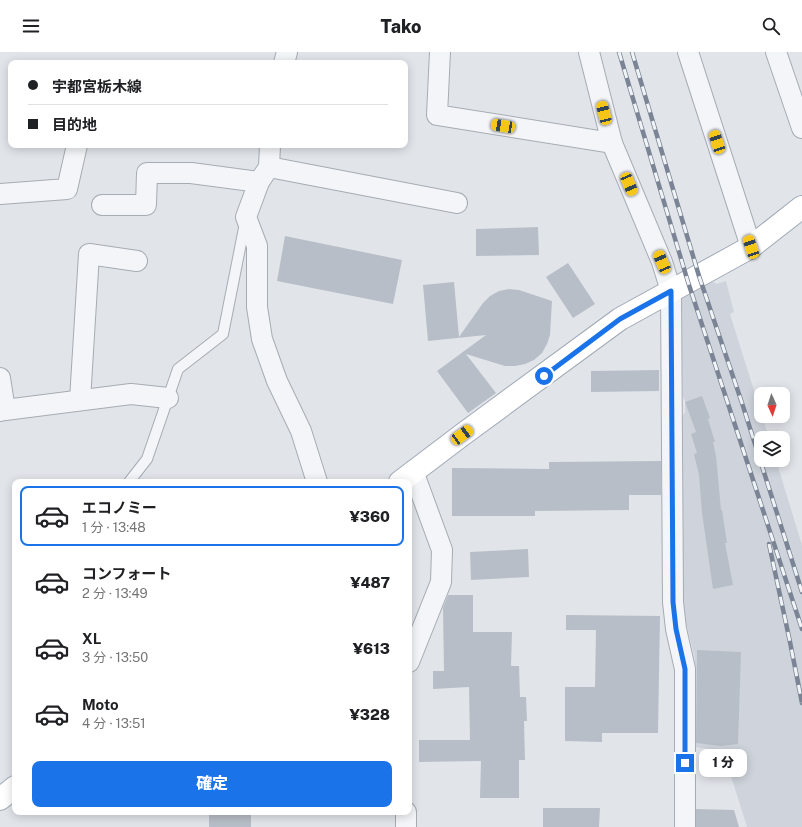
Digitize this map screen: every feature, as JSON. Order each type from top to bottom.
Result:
[{"type":"main road","points":[[407,477],[620,319],[751,247],[802,207]]},
{"type":"main road","points":[[0,799],[12,789]]},
{"type":"street","points":[[440,52],[437,115],[612,143]]},
{"type":"street","points":[[589,52],[612,143],[662,262],[671,291],[673,602],[676,629],[685,669],[685,827]]},
{"type":"street","points":[[688,52],[751,247]]},
{"type":"street","points":[[776,52],[802,128]]},
{"type":"street","points":[[0,194],[68,189],[76,148]]},
{"type":"street","points":[[269,148],[264,174],[246,218],[258,246],[257,307],[262,339],[277,380],[301,431],[316,479]]},
{"type":"street","points":[[102,205],[146,205],[147,173],[264,174],[457,203]]},
{"type":"street","points":[[80,400],[89,254],[137,261]]},
{"type":"street","points":[[0,378],[2,411],[131,394],[168,398]]},
{"type":"street","points":[[412,487],[442,550],[441,582],[412,654]]},
{"type":"street","points":[[406,815],[406,827]]},
{"type":"lane","points":[[131,479],[147,459],[178,369],[223,334],[246,218]]},
{"type":"shaded area","points":[[726,281],[734,312],[730,314],[754,390],[754,423],[764,423],[767,431],[754,431],[754,467],[778,467],[802,545],[802,827],[747,827],[723,751],[694,747],[695,659],[682,606],[681,418],[685,412],[685,401],[683,397],[681,297],[684,293],[713,282],[717,284]]},
{"type":"building","points":[[538,227],[539,255],[476,256],[476,229]]},
{"type":"building","points":[[285,236],[402,260],[393,304],[277,281]]},
{"type":"building","points":[[568,263],[595,304],[573,318],[546,277]]},
{"type":"building","points":[[454,282],[459,337],[483,303],[490,296],[499,291],[509,289],[519,290],[552,301],[550,335],[542,353],[534,360],[525,364],[505,366],[466,354],[496,393],[468,413],[437,371],[486,335],[428,341],[423,285]]},
{"type":"building","points":[[659,370],[659,391],[591,392],[591,371]]},
{"type":"building","points":[[702,396],[710,418],[708,419],[715,442],[713,442],[716,456],[721,510],[727,543],[725,543],[733,585],[713,589],[702,513],[699,475],[694,454],[697,453],[691,434],[696,432],[685,402]]},
{"type":"building","points":[[661,461],[661,495],[629,495],[629,510],[535,511],[535,516],[452,516],[452,468],[549,469],[549,462]]},
{"type":"building","points":[[528,549],[529,577],[471,580],[470,552]]},
{"type":"building","points":[[448,595],[473,595],[473,632],[512,632],[511,666],[519,666],[520,697],[526,697],[527,721],[524,721],[525,760],[519,760],[519,798],[480,798],[481,761],[419,762],[419,740],[470,740],[469,687],[433,689],[433,671],[444,671],[443,608]]},
{"type":"building","points":[[566,615],[660,616],[658,733],[602,733],[602,742],[565,741],[565,687],[595,687],[596,630],[566,630]]},
{"type":"building","points":[[697,650],[741,652],[738,744],[721,746],[696,743]]},
{"type":"building","points":[[543,808],[600,808],[599,827],[543,827]]},
{"type":"building","points":[[696,809],[734,810],[739,827],[696,827]]},
{"type":"building","points":[[209,815],[251,815],[251,827],[209,827]]},
{"type":"railway","points":[[619,52],[688,282],[802,629]]},
{"type":"railway","points":[[632,52],[699,276],[742,403],[802,592]]},
{"type":"railway","points":[[769,544],[802,703]]},
{"type":"route","points":[[544,376],[620,319],[671,291],[673,602],[676,629],[685,669],[685,763]]}]
